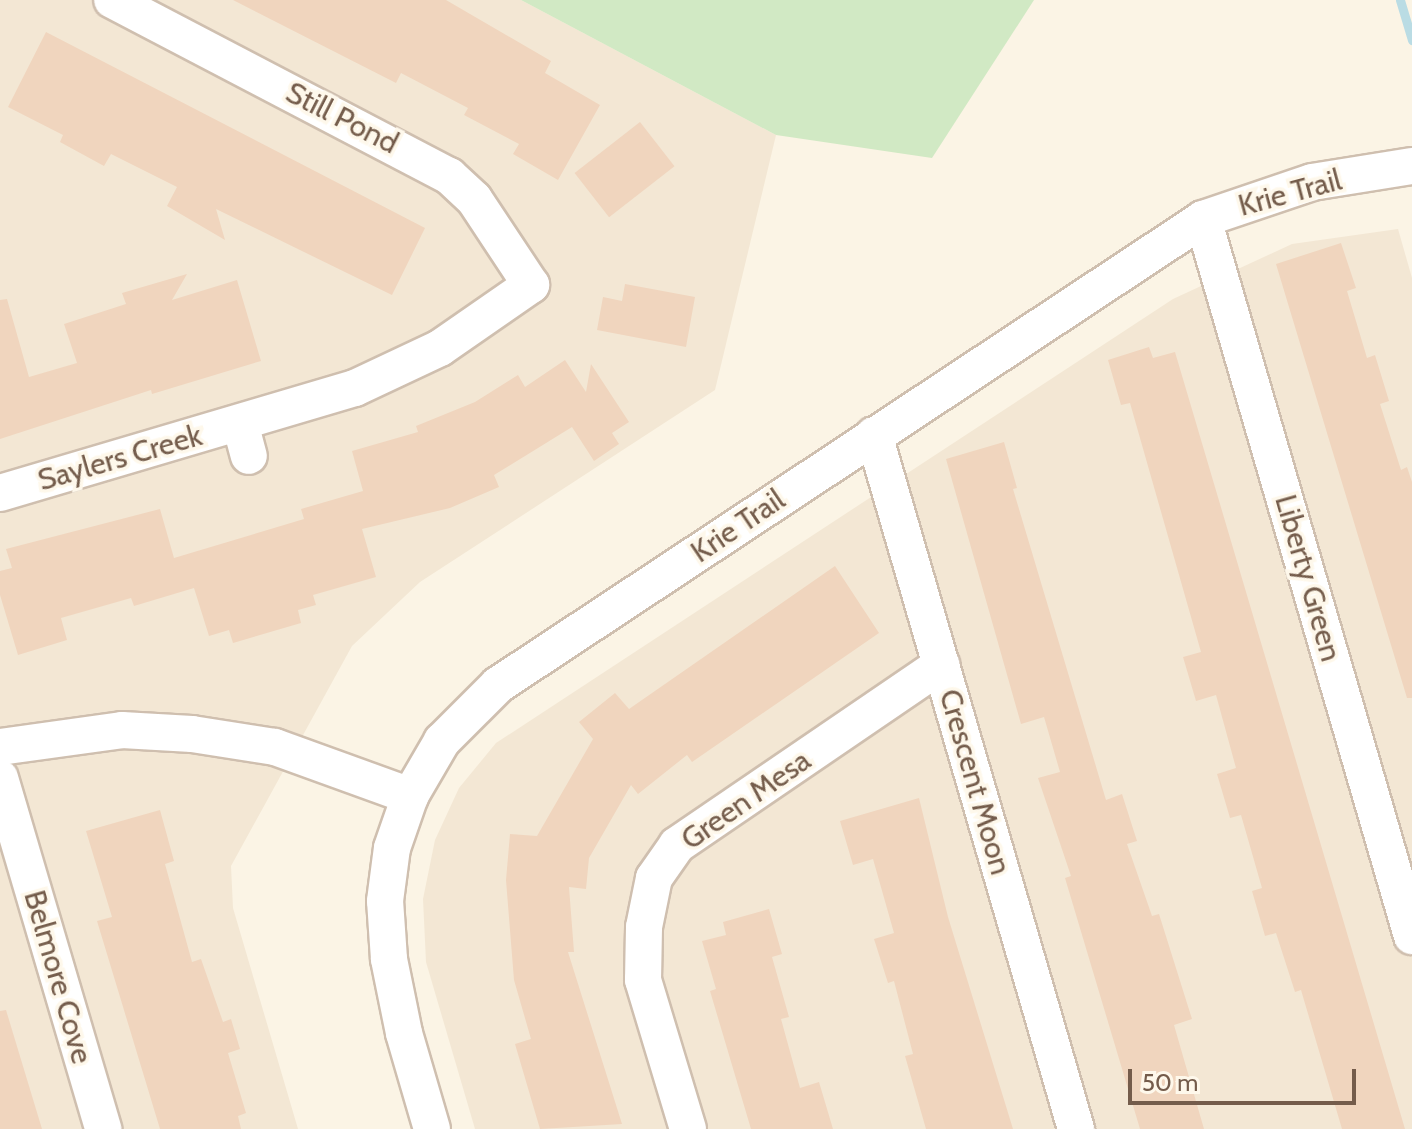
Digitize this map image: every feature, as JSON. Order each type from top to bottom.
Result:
[{"type":"street","name":"Still Pond","points":[[112,0],[449,176],[474,199],[531,285]]},
{"type":"street","name":"Krie Trail","points":[[432,1129],[404,1033],[389,959],[385,901],[392,848],[410,796],[442,741],[498,685],[1203,219],[1312,182],[1412,166]]},
{"type":"street","name":"Liberty Green","points":[[1203,219],[1412,936]]},
{"type":"street","name":"Saylers Creek","points":[[0,493],[245,439],[402,370],[531,285]]},
{"type":"street","name":"Crescent Moon","points":[[874,435],[1076,1129]]},
{"type":"street","name":"Green Mesa","points":[[688,1129],[643,980],[644,927],[654,878],[677,845],[941,665]]},
{"type":"street","points":[[0,747],[122,730],[192,734],[275,747],[410,796]]},
{"type":"street","name":"Belmore Cove","points":[[0,778],[103,1129]]},
{"type":"shaded area","points":[[0,0],[521,0],[776,135],[715,390],[420,582],[352,646],[231,866],[233,908],[298,1129],[0,1129]]},
{"type":"shaded area","points":[[1398,229],[1412,278],[1412,1129],[475,1129],[426,962],[423,899],[435,840],[459,788],[496,743],[1173,299],[1292,244]]},
{"type":"green space","points":[[521,0],[1034,0],[932,158],[776,135]]},
{"type":"building","points":[[233,0],[446,0],[551,61],[545,73],[600,105],[558,180],[513,154],[519,144],[464,115],[468,108],[401,73],[396,83]]},
{"type":"building","points":[[46,32],[425,228],[392,295],[216,209],[225,240],[167,206],[177,187],[111,154],[104,166],[60,142],[63,135],[8,107]]},
{"type":"building","points":[[640,122],[674,166],[609,217],[575,173]]},
{"type":"building","points":[[1341,243],[1356,288],[1347,291],[1367,358],[1375,355],[1389,401],[1380,404],[1401,470],[1407,467],[1412,482],[1412,698],[1407,698],[1276,264]]},
{"type":"building","points":[[187,274],[172,300],[237,280],[261,361],[152,394],[151,390],[0,439],[0,300],[7,299],[29,377],[77,363],[64,324],[126,304],[122,293]]},
{"type":"building","points":[[625,284],[695,297],[686,347],[597,330],[603,297],[622,301]]},
{"type":"building","points":[[1149,347],[1153,358],[1175,352],[1405,1129],[1342,1129],[1301,990],[1295,992],[1276,933],[1265,936],[1252,891],[1262,888],[1241,815],[1230,818],[1217,774],[1236,768],[1216,695],[1196,701],[1183,657],[1201,652],[1130,403],[1121,405],[1108,360]]},
{"type":"building","points":[[565,360],[586,392],[591,364],[629,422],[612,433],[619,444],[594,461],[572,427],[494,475],[499,487],[450,508],[362,529],[376,577],[313,595],[316,605],[298,610],[301,623],[233,643],[229,630],[209,636],[194,588],[134,606],[131,598],[61,618],[67,640],[18,655],[0,595],[0,571],[12,568],[6,549],[160,509],[174,558],[304,519],[301,509],[363,491],[352,451],[418,432],[416,426],[475,402],[518,375],[525,387]]},
{"type":"building","points":[[1004,442],[1017,488],[1013,489],[1106,800],[1122,794],[1137,841],[1127,844],[1152,916],[1159,914],[1192,1019],[1174,1025],[1204,1129],[1140,1129],[1065,878],[1071,876],[1038,778],[1060,772],[1044,717],[1021,724],[946,459]]},
{"type":"building","points":[[835,566],[879,633],[692,762],[687,755],[638,794],[631,785],[589,858],[586,889],[569,887],[574,952],[568,952],[622,1124],[540,1129],[515,1044],[531,1039],[514,980],[506,880],[510,834],[537,836],[593,739],[579,722],[615,693],[629,709]]},
{"type":"building","points":[[919,798],[948,917],[1013,1129],[926,1129],[905,1056],[913,1054],[894,981],[888,983],[874,939],[894,933],[873,859],[853,865],[840,821]]},
{"type":"building","points":[[160,810],[174,861],[165,864],[192,962],[201,959],[223,1022],[231,1019],[240,1049],[228,1053],[246,1113],[238,1116],[241,1129],[160,1129],[97,921],[112,917],[86,831]]},
{"type":"building","points":[[769,909],[782,954],[772,957],[789,1017],[781,1019],[800,1088],[819,1082],[833,1129],[751,1129],[710,991],[716,989],[702,941],[726,935],[723,922]]},
{"type":"building","points":[[6,1010],[42,1129],[0,1129],[0,1011]]},
{"type":"waterway","points":[[1400,0],[1412,40]]}]
